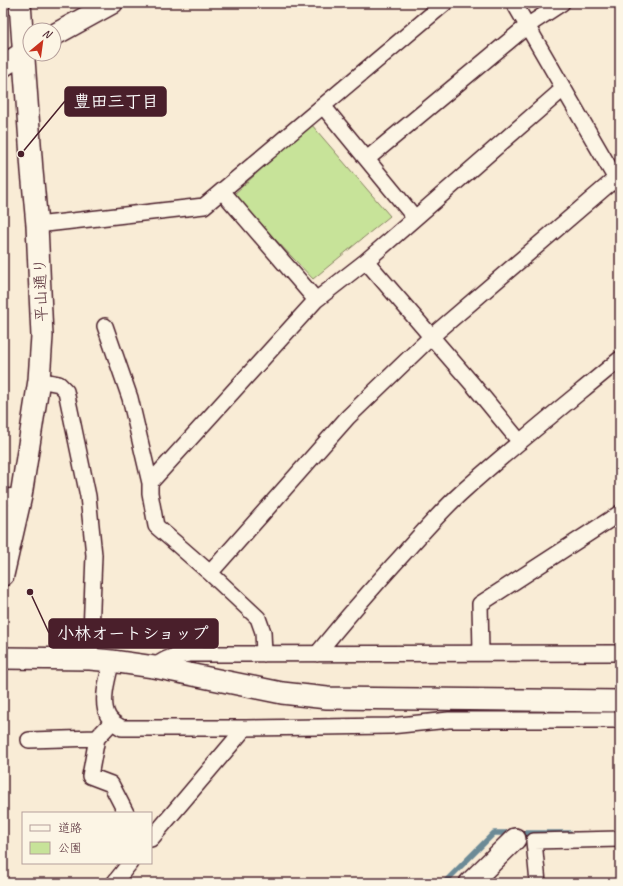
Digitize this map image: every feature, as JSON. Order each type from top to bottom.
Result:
[{"type":"street","name":"平山通り","points":[[20,3],[23,22]]},
{"type":"street","points":[[62,30],[112,3]]},
{"type":"street","points":[[37,225],[204,206],[445,3]]},
{"type":"street","points":[[210,573],[348,417],[431,337],[618,181],[514,3]]},
{"type":"street","points":[[368,159],[527,26],[562,3]]},
{"type":"street","points":[[3,66],[22,53]]},
{"type":"street","name":"平山通り","points":[[3,575],[12,496],[39,380],[42,336],[37,225],[32,171],[28,62]]},
{"type":"street","points":[[150,483],[316,300],[366,261],[563,89]]},
{"type":"street","points":[[323,106],[415,218]]},
{"type":"street","points":[[222,191],[316,300]]},
{"type":"street","points":[[366,261],[474,386],[520,442]]},
{"type":"street","points":[[105,326],[130,398],[150,483],[150,494],[156,526],[210,573],[258,618],[263,632],[264,654]]},
{"type":"street","points":[[317,654],[346,618],[442,512],[520,442],[620,359]]},
{"type":"street","points":[[39,380],[58,384],[66,391],[88,496],[94,555],[90,659]]},
{"type":"street","points":[[481,654],[480,604],[620,513]]},
{"type":"street","points":[[154,667],[174,656],[190,654],[620,653]]},
{"type":"street","points":[[3,658],[90,659],[112,661],[154,667],[282,693],[327,698],[618,706]]},
{"type":"street","points":[[112,661],[106,686],[105,704],[107,716],[112,722],[122,728],[390,726],[618,706]]},
{"type":"street","points":[[112,722],[97,738],[90,776],[111,784],[125,812]]},
{"type":"street","points":[[152,838],[245,728]]},
{"type":"street","points":[[29,740],[97,738]]},
{"type":"street","points":[[470,883],[525,840],[620,839]]},
{"type":"street","points":[[525,840],[538,883]]},
{"type":"street","points":[[114,883],[129,864]]},
{"type":"green space","points":[[311,124],[390,216],[313,279],[233,195]]},
{"type":"waterway","points":[[444,883],[494,833],[570,833]]},
{"type":"place","name":"豊田三丁目","points":[[21,154]]},
{"type":"place","name":"小林オートショップ","points":[[30,592]]}]
